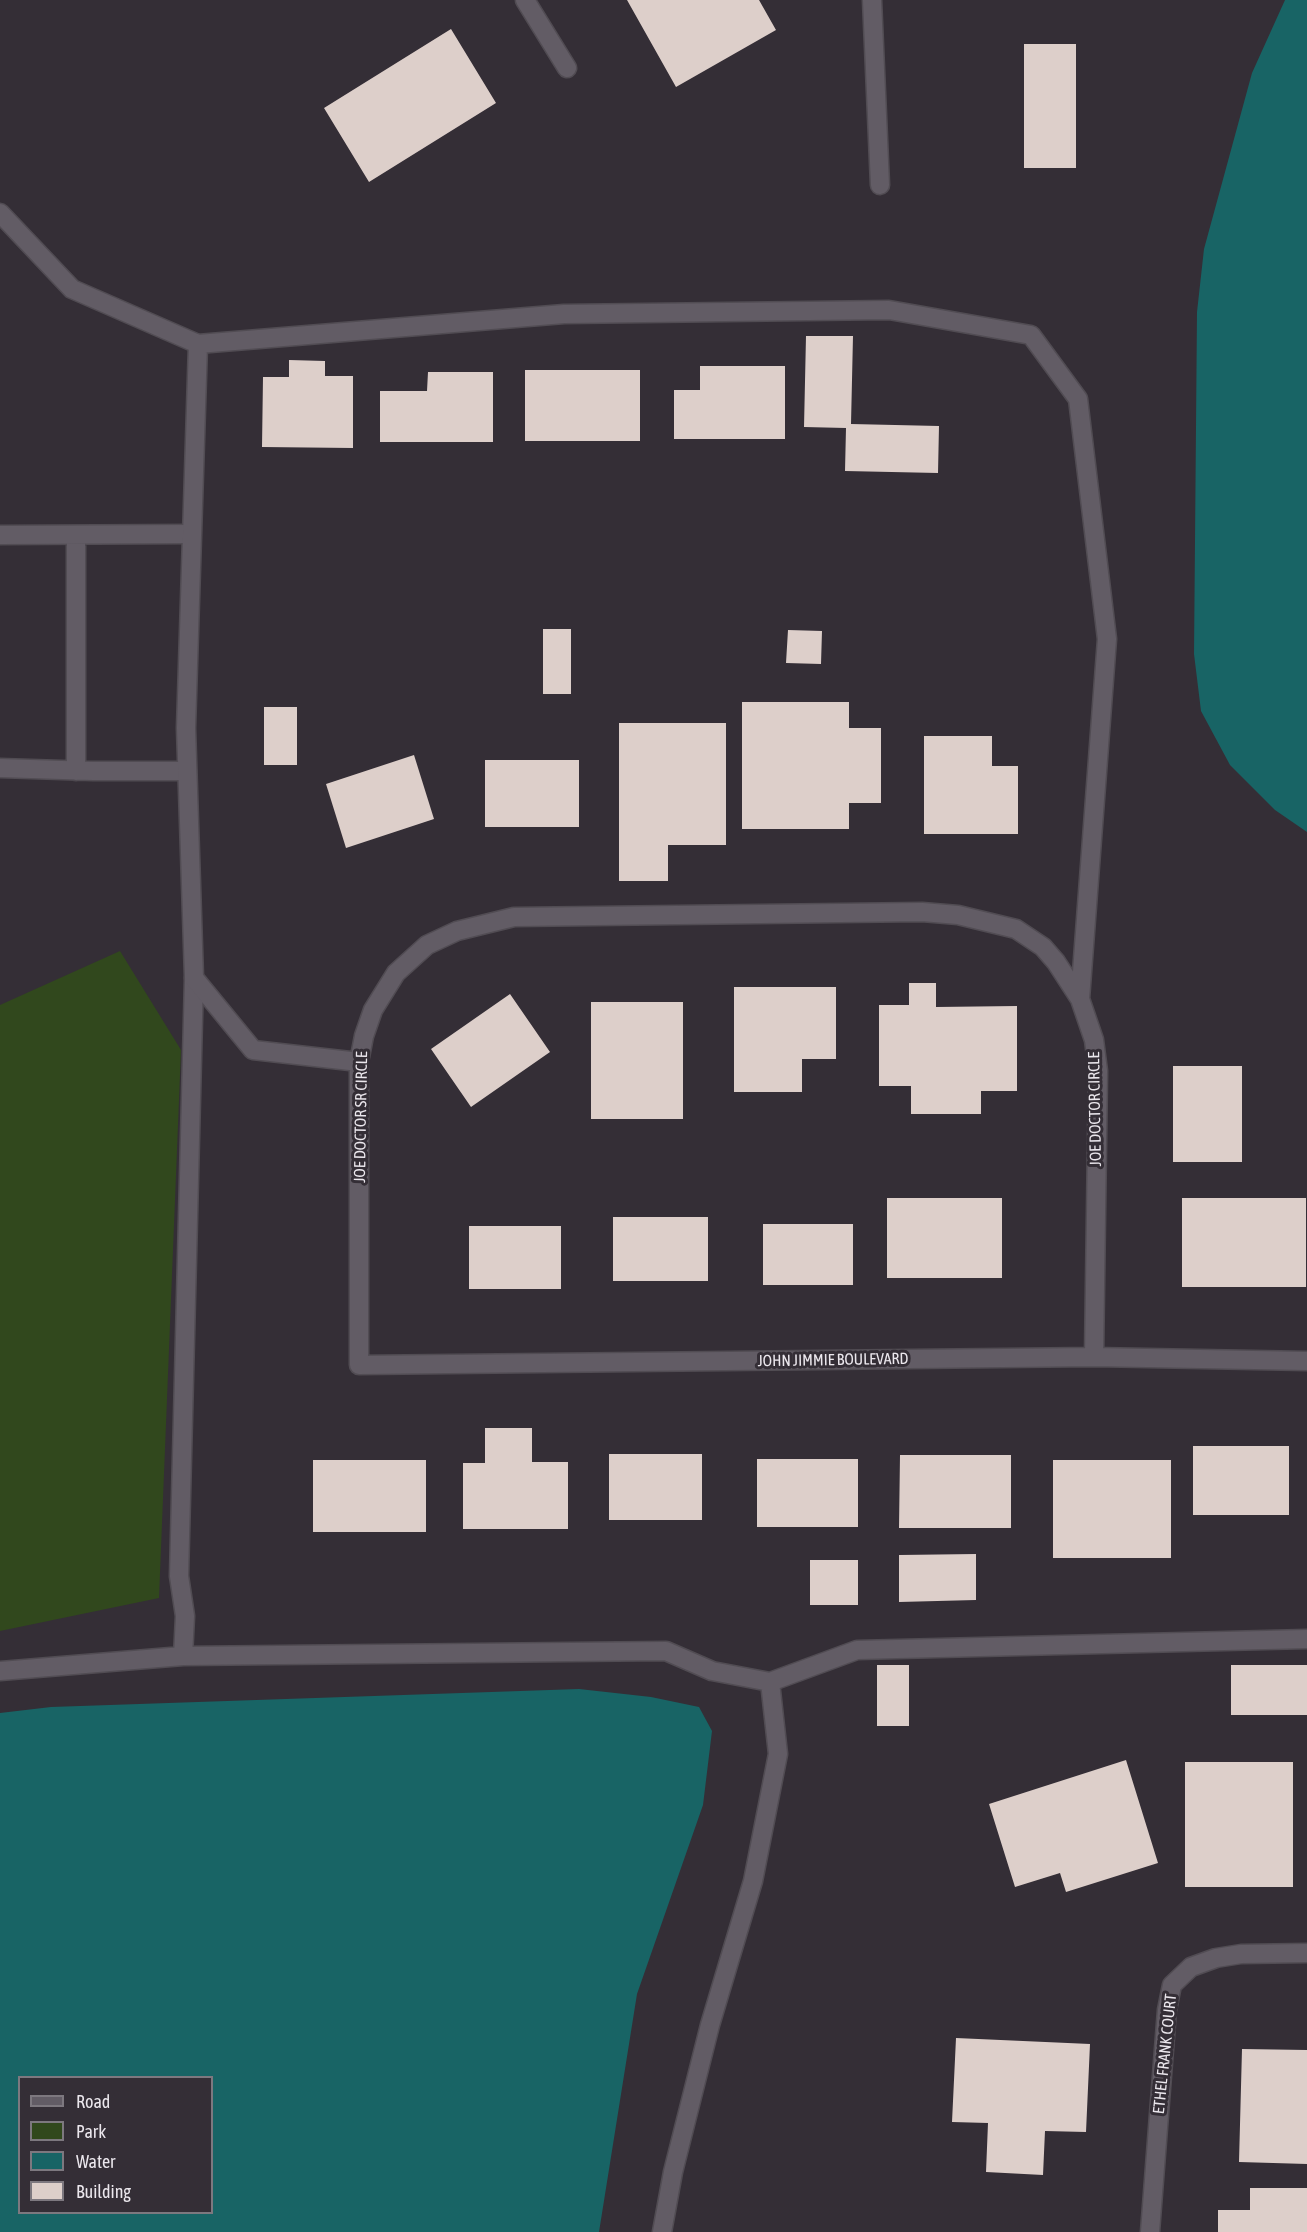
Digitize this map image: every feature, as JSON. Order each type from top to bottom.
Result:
[{"type":"street","points":[[525,0],[567,68]]},
{"type":"street","points":[[872,0],[880,185]]},
{"type":"street","points":[[0,213],[72,289],[198,344],[564,314],[889,309],[1031,335],[1078,399],[1107,639],[1080,999]]},
{"type":"street","points":[[183,1656],[184,1616],[178,1576],[195,978],[186,728],[198,344]]},
{"type":"street","points":[[0,535],[191,534]]},
{"type":"street","points":[[76,535],[76,771]]},
{"type":"street","points":[[0,768],[187,771]]},
{"type":"street","name":"JOE DOCTOR CIRCLE","points":[[728,914],[922,912],[958,915],[1016,929],[1042,946],[1056,962],[1080,999],[1094,1040],[1098,1071],[1094,1356]]},
{"type":"street","name":"JOE DOCTOR SR CIRCLE","points":[[359,1365],[359,1062],[364,1036],[373,1010],[396,974],[427,945],[457,931],[514,917],[728,914]]},
{"type":"street","points":[[195,978],[253,1050],[359,1062]]},
{"type":"street","name":"JOHN JIMMIE BOULEVARD","points":[[359,1365],[1094,1356],[1307,1361]]},
{"type":"street","points":[[0,1671],[183,1656],[666,1651],[712,1671],[770,1682],[857,1650],[1307,1639]]},
{"type":"street","points":[[662,2232],[673,2172],[710,2025],[753,1881],[778,1754],[770,1682]]},
{"type":"street","name":"ETHEL FRANK COURT","points":[[1150,2232],[1167,2010],[1172,1985],[1191,1967],[1216,1958],[1241,1953],[1307,1953]]},
{"type":"green space","points":[[120,951],[181,1050],[159,1598],[0,1631],[0,1005]]},
{"type":"water","points":[[1285,0],[1307,0],[1307,832],[1275,810],[1230,765],[1201,711],[1194,654],[1197,312],[1204,249],[1252,73]]},
{"type":"water","points":[[579,1689],[651,1697],[699,1707],[712,1731],[703,1805],[637,1994],[599,2232],[0,2232],[0,1713],[51,1707]]},
{"type":"building","points":[[627,0],[759,0],[776,30],[676,87]]},
{"type":"building","points":[[451,29],[496,103],[369,182],[324,108]]},
{"type":"building","points":[[1024,44],[1076,44],[1076,168],[1024,168]]},
{"type":"building","points":[[806,336],[853,336],[851,424],[939,426],[938,473],[845,471],[846,428],[804,427]]},
{"type":"building","points":[[289,360],[325,361],[325,376],[353,376],[353,448],[262,447],[263,377],[289,377]]},
{"type":"building","points":[[700,366],[785,366],[785,439],[674,439],[674,390],[700,390]]},
{"type":"building","points":[[525,370],[640,370],[640,441],[525,441]]},
{"type":"building","points":[[428,372],[493,372],[493,442],[380,442],[380,391],[427,391]]},
{"type":"building","points":[[543,629],[571,629],[571,694],[543,694]]},
{"type":"building","points":[[788,630],[822,631],[821,664],[786,663]]},
{"type":"building","points":[[742,702],[849,702],[849,728],[881,728],[881,803],[849,803],[849,829],[742,829]]},
{"type":"building","points":[[264,707],[297,707],[297,765],[264,765]]},
{"type":"building","points":[[619,723],[726,723],[726,845],[668,845],[668,881],[619,881]]},
{"type":"building","points":[[924,736],[992,736],[992,766],[1018,766],[1018,834],[924,834]]},
{"type":"building","points":[[414,755],[434,819],[346,848],[326,784]]},
{"type":"building","points":[[485,760],[579,760],[579,827],[485,827]]},
{"type":"building","points":[[909,983],[936,983],[936,1007],[1017,1006],[1017,1091],[981,1091],[981,1114],[911,1114],[911,1086],[879,1086],[879,1005],[909,1005]]},
{"type":"building","points":[[734,987],[836,987],[836,1059],[802,1059],[802,1092],[734,1092]]},
{"type":"building","points":[[510,994],[550,1052],[471,1107],[431,1049]]},
{"type":"building","points":[[591,1002],[683,1002],[683,1119],[591,1119]]},
{"type":"building","points":[[1173,1066],[1242,1066],[1242,1162],[1173,1162]]},
{"type":"building","points":[[887,1198],[1002,1198],[1002,1278],[887,1278]]},
{"type":"building","points":[[1182,1198],[1306,1198],[1306,1287],[1182,1287]]},
{"type":"building","points":[[613,1217],[708,1217],[708,1281],[613,1281]]},
{"type":"building","points":[[763,1224],[853,1224],[853,1285],[763,1285]]},
{"type":"building","points":[[469,1226],[561,1226],[561,1289],[469,1289]]},
{"type":"building","points":[[485,1428],[532,1428],[532,1462],[568,1462],[568,1529],[463,1529],[463,1463],[485,1463]]},
{"type":"building","points":[[1193,1446],[1289,1446],[1289,1515],[1193,1515]]},
{"type":"building","points":[[609,1454],[702,1454],[702,1520],[609,1520]]},
{"type":"building","points":[[900,1455],[1011,1455],[1011,1528],[899,1528]]},
{"type":"building","points":[[757,1459],[858,1459],[858,1527],[757,1527]]},
{"type":"building","points":[[313,1460],[426,1460],[426,1532],[313,1532]]},
{"type":"building","points":[[1053,1460],[1171,1460],[1171,1558],[1053,1558]]},
{"type":"building","points":[[976,1554],[976,1600],[899,1602],[899,1555]]},
{"type":"building","points":[[810,1560],[858,1560],[858,1605],[810,1605]]},
{"type":"building","points":[[877,1665],[909,1665],[909,1726],[877,1726]]},
{"type":"building","points":[[1231,1665],[1307,1665],[1307,1715],[1231,1715]]},
{"type":"building","points":[[1126,1760],[1158,1863],[1066,1892],[1060,1873],[1015,1887],[989,1804]]},
{"type":"building","points":[[1185,1762],[1293,1762],[1293,1887],[1185,1887]]},
{"type":"building","points":[[956,2038],[1090,2044],[1086,2132],[1045,2131],[1043,2175],[986,2172],[988,2123],[952,2122]]},
{"type":"building","points":[[1242,2049],[1307,2050],[1307,2164],[1239,2162]]},
{"type":"building","points":[[1250,2188],[1307,2188],[1307,2232],[1218,2232],[1218,2210],[1250,2210]]}]
